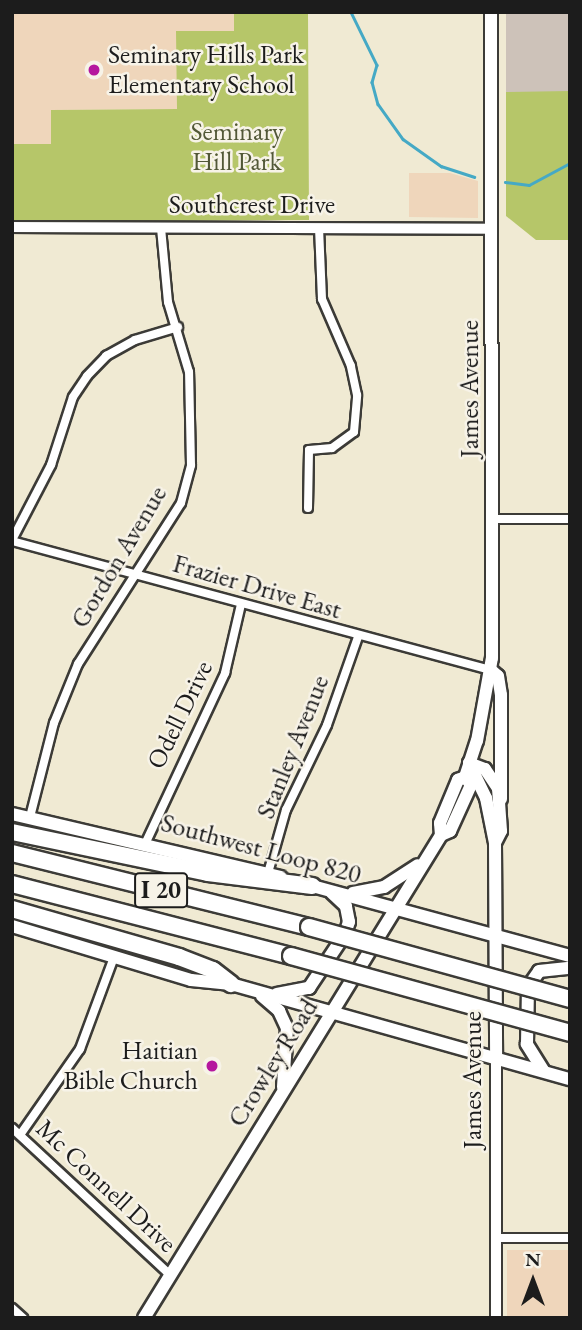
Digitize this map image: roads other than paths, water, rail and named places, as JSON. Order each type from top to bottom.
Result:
[{"type":"highway","points":[[12,832],[208,873],[316,887]]},
{"type":"highway","name":"I 20","points":[[12,853],[309,927],[570,999]]},
{"type":"highway","name":"I 20","points":[[12,884],[291,956],[570,1033]]},
{"type":"highway","points":[[12,909],[179,957],[213,970],[232,984]]},
{"type":"main road","name":"James Avenue","points":[[491,12],[494,519],[491,670],[469,763],[486,799],[495,843],[496,1058]]},
{"type":"main road","name":"James Avenue","points":[[491,670],[498,676],[501,695],[501,831],[495,843]]},
{"type":"main road","name":"Crowley Road","points":[[144,1318],[441,835],[440,823],[458,780],[465,777],[469,763]]},
{"type":"main road","points":[[469,763],[491,774],[501,799]]},
{"type":"main road","name":"Southwest Loop 820","points":[[12,814],[146,842],[268,873],[570,956]]},
{"type":"main road","points":[[340,893],[384,887],[429,855]]},
{"type":"main road","points":[[261,993],[309,988],[345,934],[346,906],[316,887]]},
{"type":"main road","points":[[12,926],[207,984],[232,984],[570,1079]]},
{"type":"main road","points":[[546,1072],[533,1059],[527,1044],[528,988],[539,971],[570,968]]},
{"type":"main road","points":[[261,993],[279,1011],[287,1028],[282,1092]]},
{"type":"street","name":"Southcrest Drive","points":[[12,227],[492,229]]},
{"type":"street","name":"Gordon Avenue","points":[[30,817],[64,695],[78,664],[181,503],[191,465],[189,372],[178,327],[168,302],[161,228]]},
{"type":"street","points":[[309,508],[309,450],[332,448],[354,432],[357,395],[351,366],[322,299],[319,228]]},
{"type":"street","points":[[12,541],[51,465],[73,397],[88,376],[106,356],[135,340],[178,327]]},
{"type":"street","points":[[494,519],[570,519]]},
{"type":"street","name":"Frazier Drive East","points":[[12,541],[358,638],[491,670]]},
{"type":"street","name":"Odell Drive","points":[[146,842],[225,673],[241,604]]},
{"type":"street","name":"Stanley Avenue","points":[[268,873],[286,810],[327,725],[358,638]]},
{"type":"street","points":[[20,1135],[80,1049],[114,957]]},
{"type":"street","name":"James Avenue","points":[[496,1058],[496,1318]]},
{"type":"street","name":"Mc Connell Drive","points":[[12,1128],[170,1275]]},
{"type":"street","points":[[495,1238],[570,1238]]},
{"type":"street","points":[[12,1308],[23,1318]]},
{"type":"waterway","points":[[351,12],[377,65],[372,82],[378,104],[403,139],[441,166],[474,177]]},
{"type":"waterway","points":[[505,182],[529,185],[570,163]]},
{"type":"place","name":"Seminary Hills Park Elementary School","points":[[94,70]]},
{"type":"place","name":"Haitian Bible Church","points":[[212,1066]]},
{"type":"park label","name":"Seminary Hill Park","points":[[237,147]]}]
